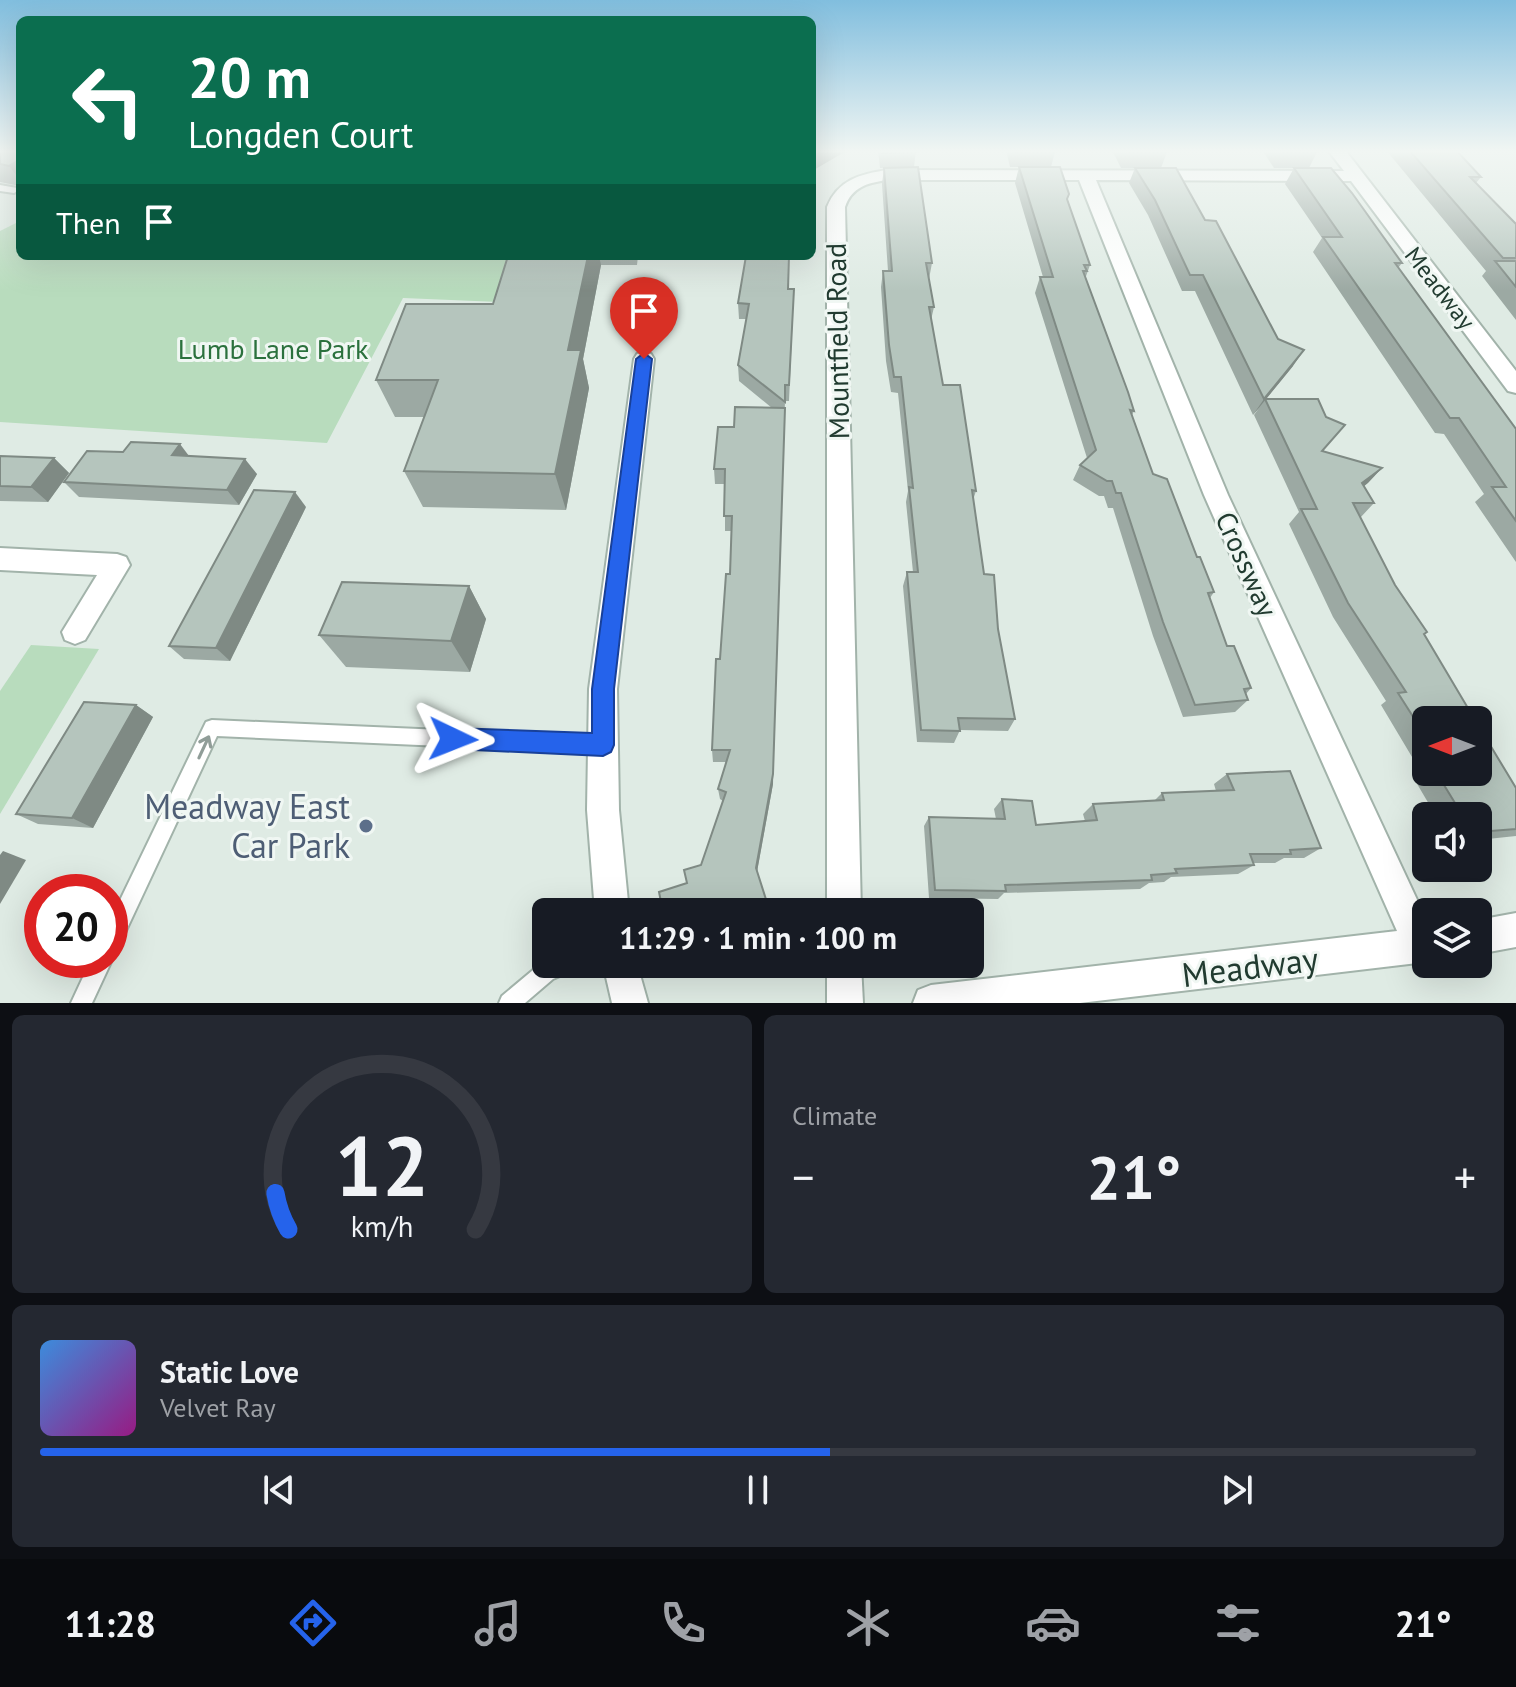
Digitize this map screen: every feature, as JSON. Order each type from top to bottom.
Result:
[{"type":"street","name":"Mountfield Road","points":[[839,197],[836,207],[844,898]]},
{"type":"street","name":"Crossway","points":[[1094,197],[1216,495],[1412,922]]},
{"type":"street","name":"Meadway","points":[[1370,197],[1516,386]]},
{"type":"street","points":[[611,898],[603,810],[603,689],[644,359]]},
{"type":"street","points":[[0,559],[117,565],[75,632]]},
{"type":"street","points":[[1492,934],[1516,930]]},
{"type":"street","name":"Meadway","points":[[931,1003],[1412,947]]},
{"type":"street","points":[[624,978],[630,1003]]},
{"type":"street","points":[[844,978],[845,1003]]},
{"type":"lane","points":[[128,905],[212,728],[603,745]]},
{"type":"lane","points":[[81,1003],[93,978]]},
{"type":"lane","points":[[509,1003],[539,978]]},
{"type":"green space","name":"Lumb Lane Park","points":[[16,223],[16,260],[513,260],[499,302],[403,298],[327,443],[0,422],[0,231]]},
{"type":"green space","points":[[31,645],[99,649],[0,814],[0,691]]},
{"type":"building","points":[[886,197],[922,197],[932,263],[926,263],[934,307],[929,307],[943,385],[960,385],[976,491],[972,490],[984,574],[994,575],[998,629],[1015,719],[958,718],[960,731],[921,730],[907,572],[918,572],[909,487],[913,488],[901,377],[894,377],[889,345],[883,271],[892,271]]},
{"type":"building","points":[[1028,197],[1068,197],[1090,265],[1084,265],[1087,271],[1083,271],[1134,411],[1130,410],[1153,474],[1167,479],[1197,557],[1200,557],[1214,592],[1208,593],[1227,646],[1234,646],[1251,688],[1244,689],[1248,700],[1195,705],[1163,622],[1121,493],[1116,493],[1112,481],[1080,465],[1096,450],[1040,277],[1053,277]]},
{"type":"building","points":[[1153,197],[1192,197],[1205,220],[1216,221],[1278,339],[1304,350],[1264,399],[1203,275],[1190,275]]},
{"type":"building","points":[[1314,197],[1355,197],[1402,263],[1395,263],[1516,429],[1516,521],[1492,487],[1506,487],[1459,418],[1450,418],[1323,237],[1342,237]]},
{"type":"building","points":[[1450,197],[1489,197],[1516,224],[1516,258],[1503,258]]},
{"type":"building","points":[[507,260],[587,260],[568,350],[581,350],[555,474],[404,471],[438,380],[376,380],[406,304],[493,304]]},
{"type":"building","points":[[745,260],[789,260],[788,289],[794,289],[789,385],[785,385],[785,402],[738,365],[749,304],[738,303]]},
{"type":"building","points":[[1495,261],[1516,261],[1516,287]]},
{"type":"building","points":[[1265,399],[1318,399],[1326,417],[1345,425],[1322,451],[1382,468],[1362,483],[1374,503],[1353,503],[1395,585],[1427,632],[1424,634],[1467,706],[1412,706],[1412,715],[1398,693],[1406,692],[1348,603],[1301,509],[1317,509]]},
{"type":"building","points":[[735,407],[785,408],[773,774],[756,868],[766,898],[660,898],[659,892],[687,883],[684,870],[701,865],[726,792],[718,789],[730,750],[712,750],[716,659],[720,659],[726,574],[730,574],[732,516],[724,516],[725,469],[714,469],[718,427],[734,427]]},
{"type":"building","points":[[131,442],[180,444],[172,455],[245,459],[227,490],[64,482],[87,451],[123,452]]},
{"type":"building","points":[[0,456],[54,458],[31,487],[0,486]]},
{"type":"building","points":[[254,490],[295,492],[216,648],[169,646]]},
{"type":"building","points":[[342,582],[469,586],[451,641],[319,635]]},
{"type":"building","points":[[84,702],[136,705],[72,818],[16,814]]},
{"type":"building","points":[[1492,748],[1516,788],[1516,829],[1492,831],[1492,802],[1454,802],[1445,786],[1492,786]]},
{"type":"building","points":[[1290,771],[1321,848],[1290,850],[1291,854],[1250,854],[1254,865],[1175,869],[1177,873],[1151,875],[1152,880],[1005,885],[1006,891],[935,890],[929,817],[1005,819],[1002,799],[1032,801],[1036,825],[1097,820],[1093,804],[1164,800],[1162,793],[1234,790],[1227,774]]},
{"type":"place","name":"Meadway East Car Park","points":[[366,826]]},
{"type":"route","points":[[453,739],[603,745],[603,689],[644,359]]}]
